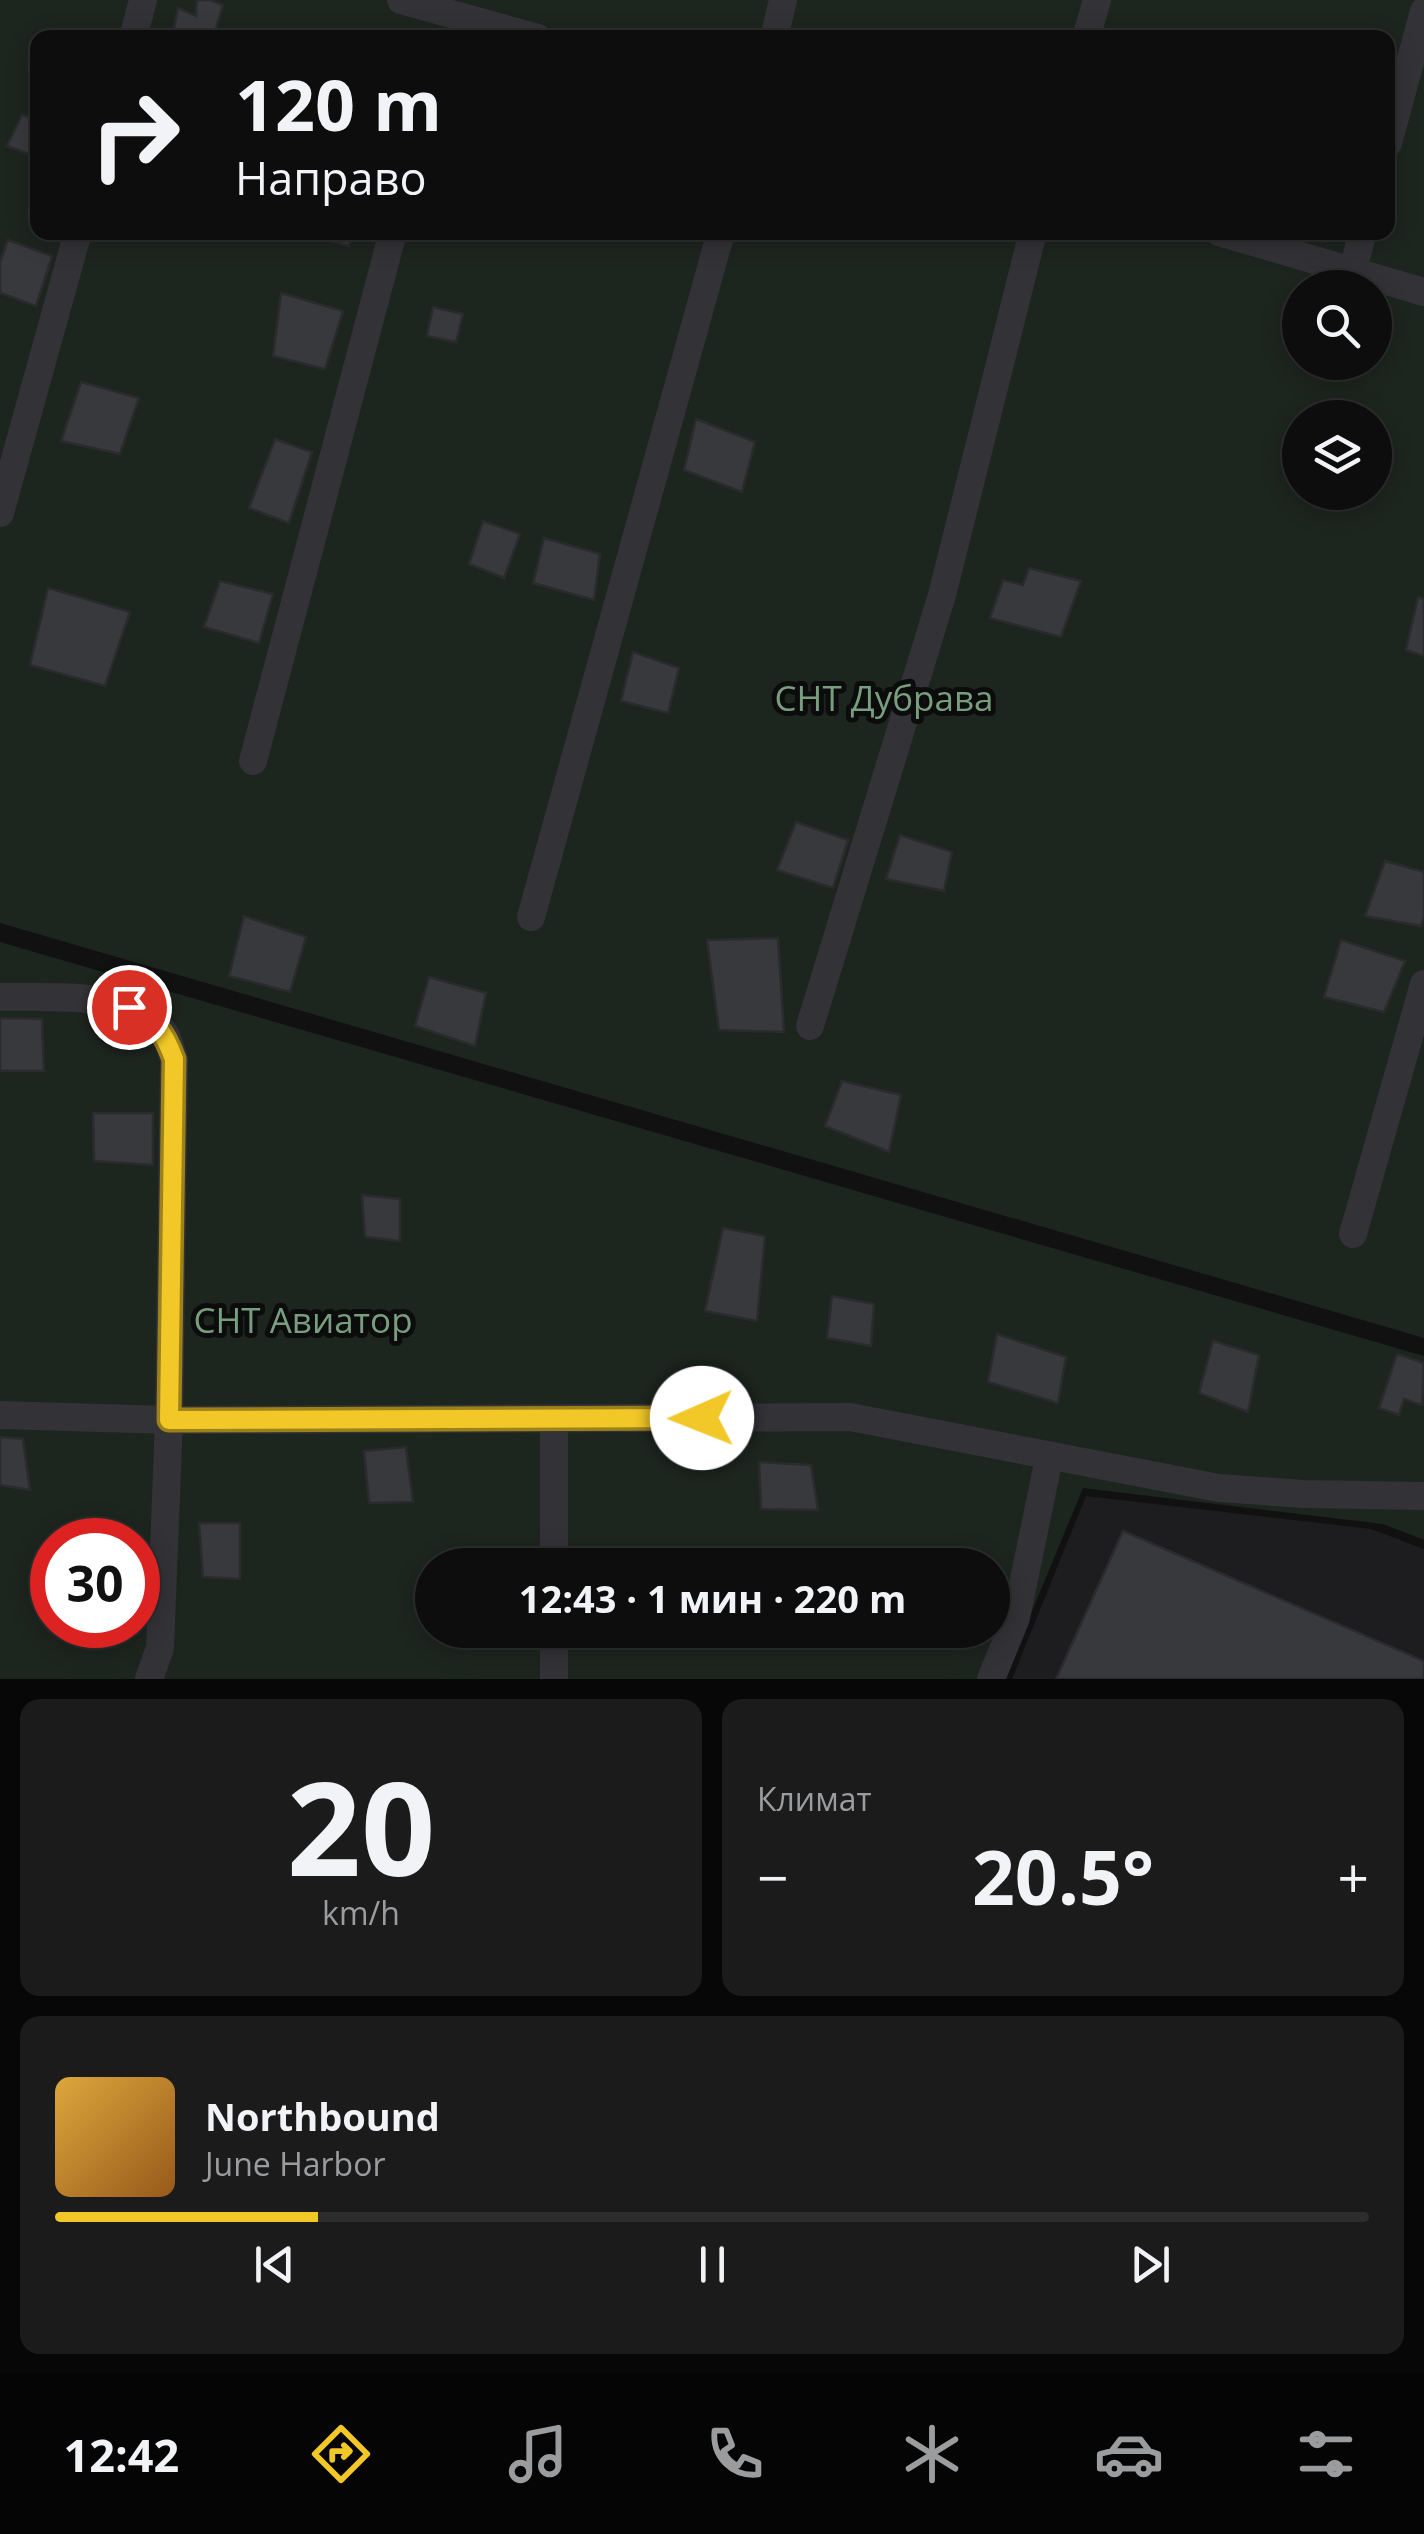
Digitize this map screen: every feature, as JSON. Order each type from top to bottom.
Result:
[{"type":"street","points":[[134,30],[143,0]]},
{"type":"street","points":[[401,0],[504,30]]},
{"type":"street","points":[[776,30],[784,0]]},
{"type":"street","points":[[1088,30],[1096,0]]},
{"type":"street","points":[[1395,117],[1424,11]]},
{"type":"street","points":[[0,513],[76,240]]},
{"type":"street","points":[[253,761],[390,240]]},
{"type":"street","points":[[531,917],[719,240]]},
{"type":"street","points":[[810,1026],[942,595],[1031,240]]},
{"type":"street","points":[[1247,240],[1352,270],[1361,240]]},
{"type":"street","points":[[1392,282],[1424,292]]},
{"type":"street","points":[[1353,1234],[1424,984]]},
{"type":"street","points":[[0,997],[102,1000],[129,1007],[165,1034],[174,1059],[169,1420],[160,1648],[149,1679]]},
{"type":"street","points":[[0,1415],[169,1420],[850,1417],[1219,1488],[1424,1496]]},
{"type":"street","points":[[554,1420],[554,1548]]},
{"type":"street","points":[[992,1679],[1016,1618],[1049,1458]]},
{"type":"street","points":[[554,1648],[554,1679]]},
{"type":"shaded area","points":[[1086,1496],[1371,1529],[1424,1549],[1424,1679],[1012,1679]]},
{"type":"green space","name":"СНТ Дубрава","points":[[0,0],[1424,0],[1424,1338],[0,923]]},
{"type":"green space","name":"СНТ Авиатор","points":[[0,942],[1424,1356],[1424,1540],[1383,1524],[1083,1488],[1004,1679],[0,1679]]},
{"type":"building","points":[[197,0],[223,5],[215,30],[174,30],[178,8],[196,16]]},
{"type":"building","points":[[22,115],[30,118],[30,154],[7,146]]},
{"type":"building","points":[[8,240],[52,256],[36,306],[0,293],[0,263]]},
{"type":"building","points":[[281,293],[343,311],[325,369],[273,356]]},
{"type":"building","points":[[433,307],[463,314],[456,342],[427,336]]},
{"type":"building","points":[[81,382],[139,398],[120,454],[61,441]]},
{"type":"building","points":[[696,419],[755,442],[742,492],[684,470]]},
{"type":"building","points":[[275,439],[312,452],[289,523],[249,508]]},
{"type":"building","points":[[483,521],[520,534],[504,578],[469,564]]},
{"type":"building","points":[[544,538],[600,554],[594,600],[533,583]]},
{"type":"building","points":[[1029,568],[1081,581],[1061,637],[990,618],[1003,580],[1023,585]]},
{"type":"building","points":[[220,581],[273,594],[259,643],[204,627]]},
{"type":"building","points":[[48,588],[130,612],[105,686],[30,665]]},
{"type":"building","points":[[1418,597],[1424,599],[1424,656],[1406,650]]},
{"type":"building","points":[[633,652],[679,668],[668,713],[621,701]]},
{"type":"building","points":[[796,822],[848,840],[833,888],[777,870]]},
{"type":"building","points":[[900,835],[952,852],[944,891],[886,879]]},
{"type":"building","points":[[1385,861],[1424,872],[1421,926],[1365,916]]},
{"type":"building","points":[[244,916],[306,937],[290,992],[229,976]]},
{"type":"building","points":[[778,938],[784,1032],[719,1030],[707,940]]},
{"type":"building","points":[[1341,940],[1405,961],[1384,1012],[1324,997]]},
{"type":"building","points":[[429,977],[486,993],[475,1046],[415,1026]]},
{"type":"building","points":[[0,1018],[42,1019],[44,1071],[0,1071]]},
{"type":"building","points":[[842,1081],[901,1095],[889,1152],[825,1126]]},
{"type":"building","points":[[93,1113],[153,1113],[153,1165],[94,1161]]},
{"type":"building","points":[[362,1195],[400,1199],[400,1241],[365,1237]]},
{"type":"building","points":[[723,1228],[765,1236],[757,1321],[705,1311]]},
{"type":"building","points":[[832,1296],[874,1304],[871,1346],[827,1338]]},
{"type":"building","points":[[997,1334],[1066,1357],[1058,1403],[988,1382]]},
{"type":"building","points":[[1213,1341],[1259,1355],[1248,1412],[1199,1393]]},
{"type":"building","points":[[1397,1354],[1424,1363],[1422,1405],[1404,1399],[1399,1415],[1379,1408]]},
{"type":"building","points":[[0,1437],[23,1439],[30,1490],[0,1485]]},
{"type":"building","points":[[406,1447],[413,1502],[369,1503],[364,1451]]},
{"type":"building","points":[[759,1462],[811,1465],[818,1510],[761,1509]]},
{"type":"building","points":[[199,1523],[240,1523],[240,1579],[203,1577]]},
{"type":"building","points":[[1123,1531],[1424,1661],[1424,1679],[1056,1679]]},
{"type":"route","points":[[129,1007],[165,1034],[174,1059],[169,1420],[702,1418]]}]
